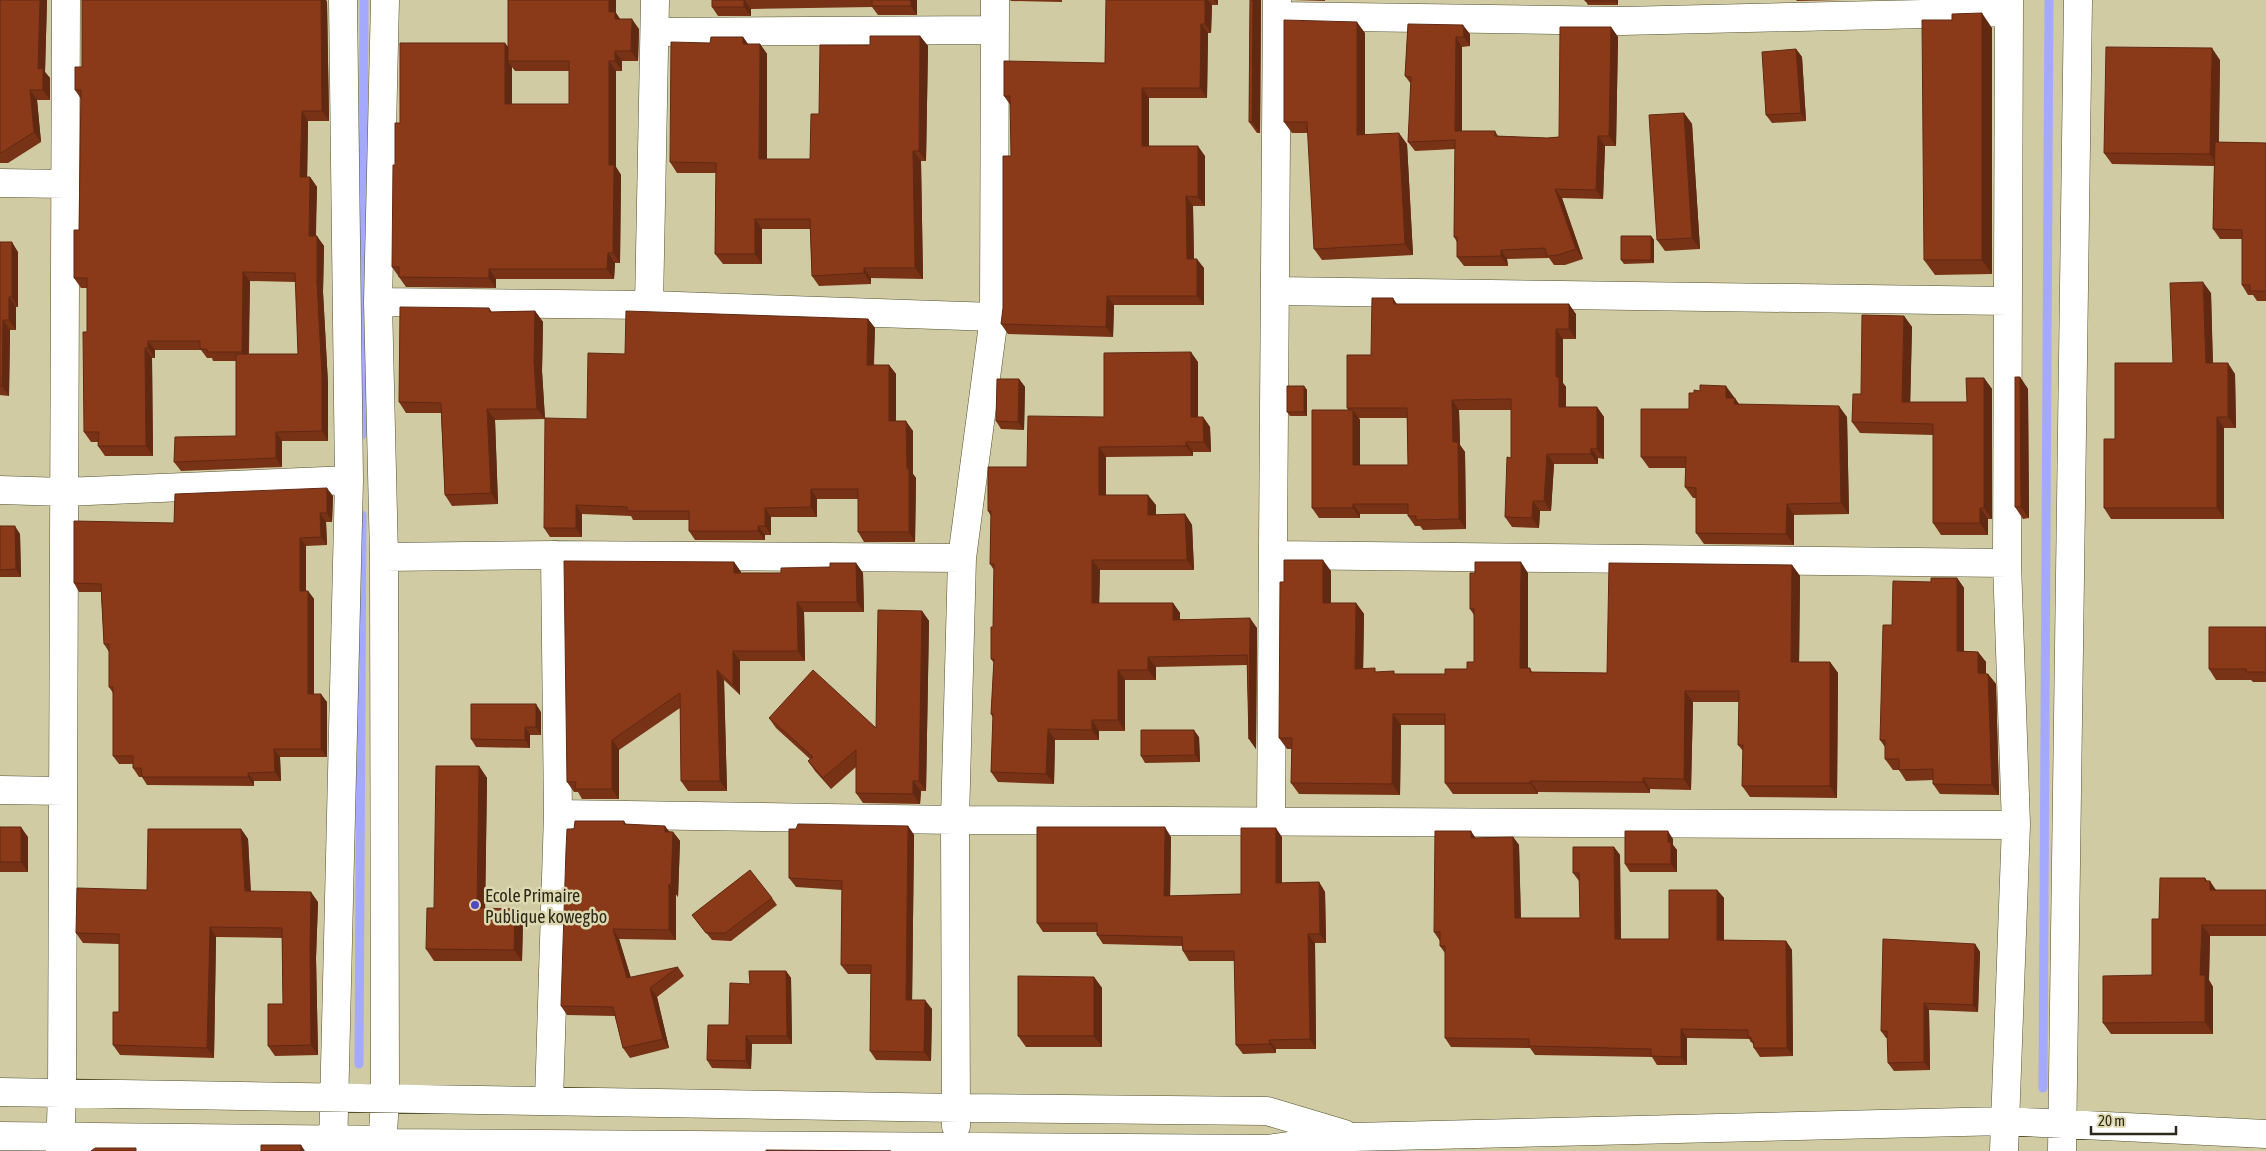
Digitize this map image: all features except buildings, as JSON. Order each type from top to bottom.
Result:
[{"type":"street","points":[[60,1144],[62,1093],[66,0]]},
{"type":"street","points":[[333,1145],[349,480],[343,0]]},
{"type":"street","points":[[382,1147],[386,1098],[384,557],[378,302],[385,0]]},
{"type":"street","points":[[649,306],[656,32],[655,0]]},
{"type":"street","points":[[955,1148],[958,1108],[955,820],[962,558],[994,317],[995,0]]},
{"type":"street","points":[[2062,1151],[2078,0]]},
{"type":"street","points":[[1271,820],[1277,8],[1622,21],[2009,6],[2006,563],[2016,825],[2004,1151]]},
{"type":"street","points":[[656,32],[994,30]]},
{"type":"street","points":[[0,183],[65,184]]},
{"type":"street","points":[[1275,291],[2008,301]]},
{"type":"street","points":[[378,302],[649,306],[994,317]]},
{"type":"street","points":[[0,490],[64,492],[349,480]]},
{"type":"street","points":[[384,557],[555,555],[962,558]]},
{"type":"street","points":[[549,1100],[558,814],[555,555]]},
{"type":"street","points":[[1273,555],[2006,563]]},
{"type":"street","points":[[0,790],[63,792]]},
{"type":"street","points":[[558,814],[955,820],[2016,825]]},
{"type":"street","points":[[0,1092],[958,1108],[1267,1111],[1353,1137]]},
{"type":"street","points":[[1267,1111],[1267,1150]]},
{"type":"street","points":[[0,1136],[60,1144],[333,1145],[375,1140],[382,1147],[1267,1150],[1353,1137],[2004,1121],[2062,1122],[2266,1134]]},
{"type":"waterway","points":[[362,435],[364,0]]},
{"type":"waterway","points":[[2043,1088],[2049,0]]},
{"type":"waterway","points":[[359,1064],[362,515]]},
{"type":"place","name":"Ecole Primaire Publique kowegbo","points":[[475,905]]}]
